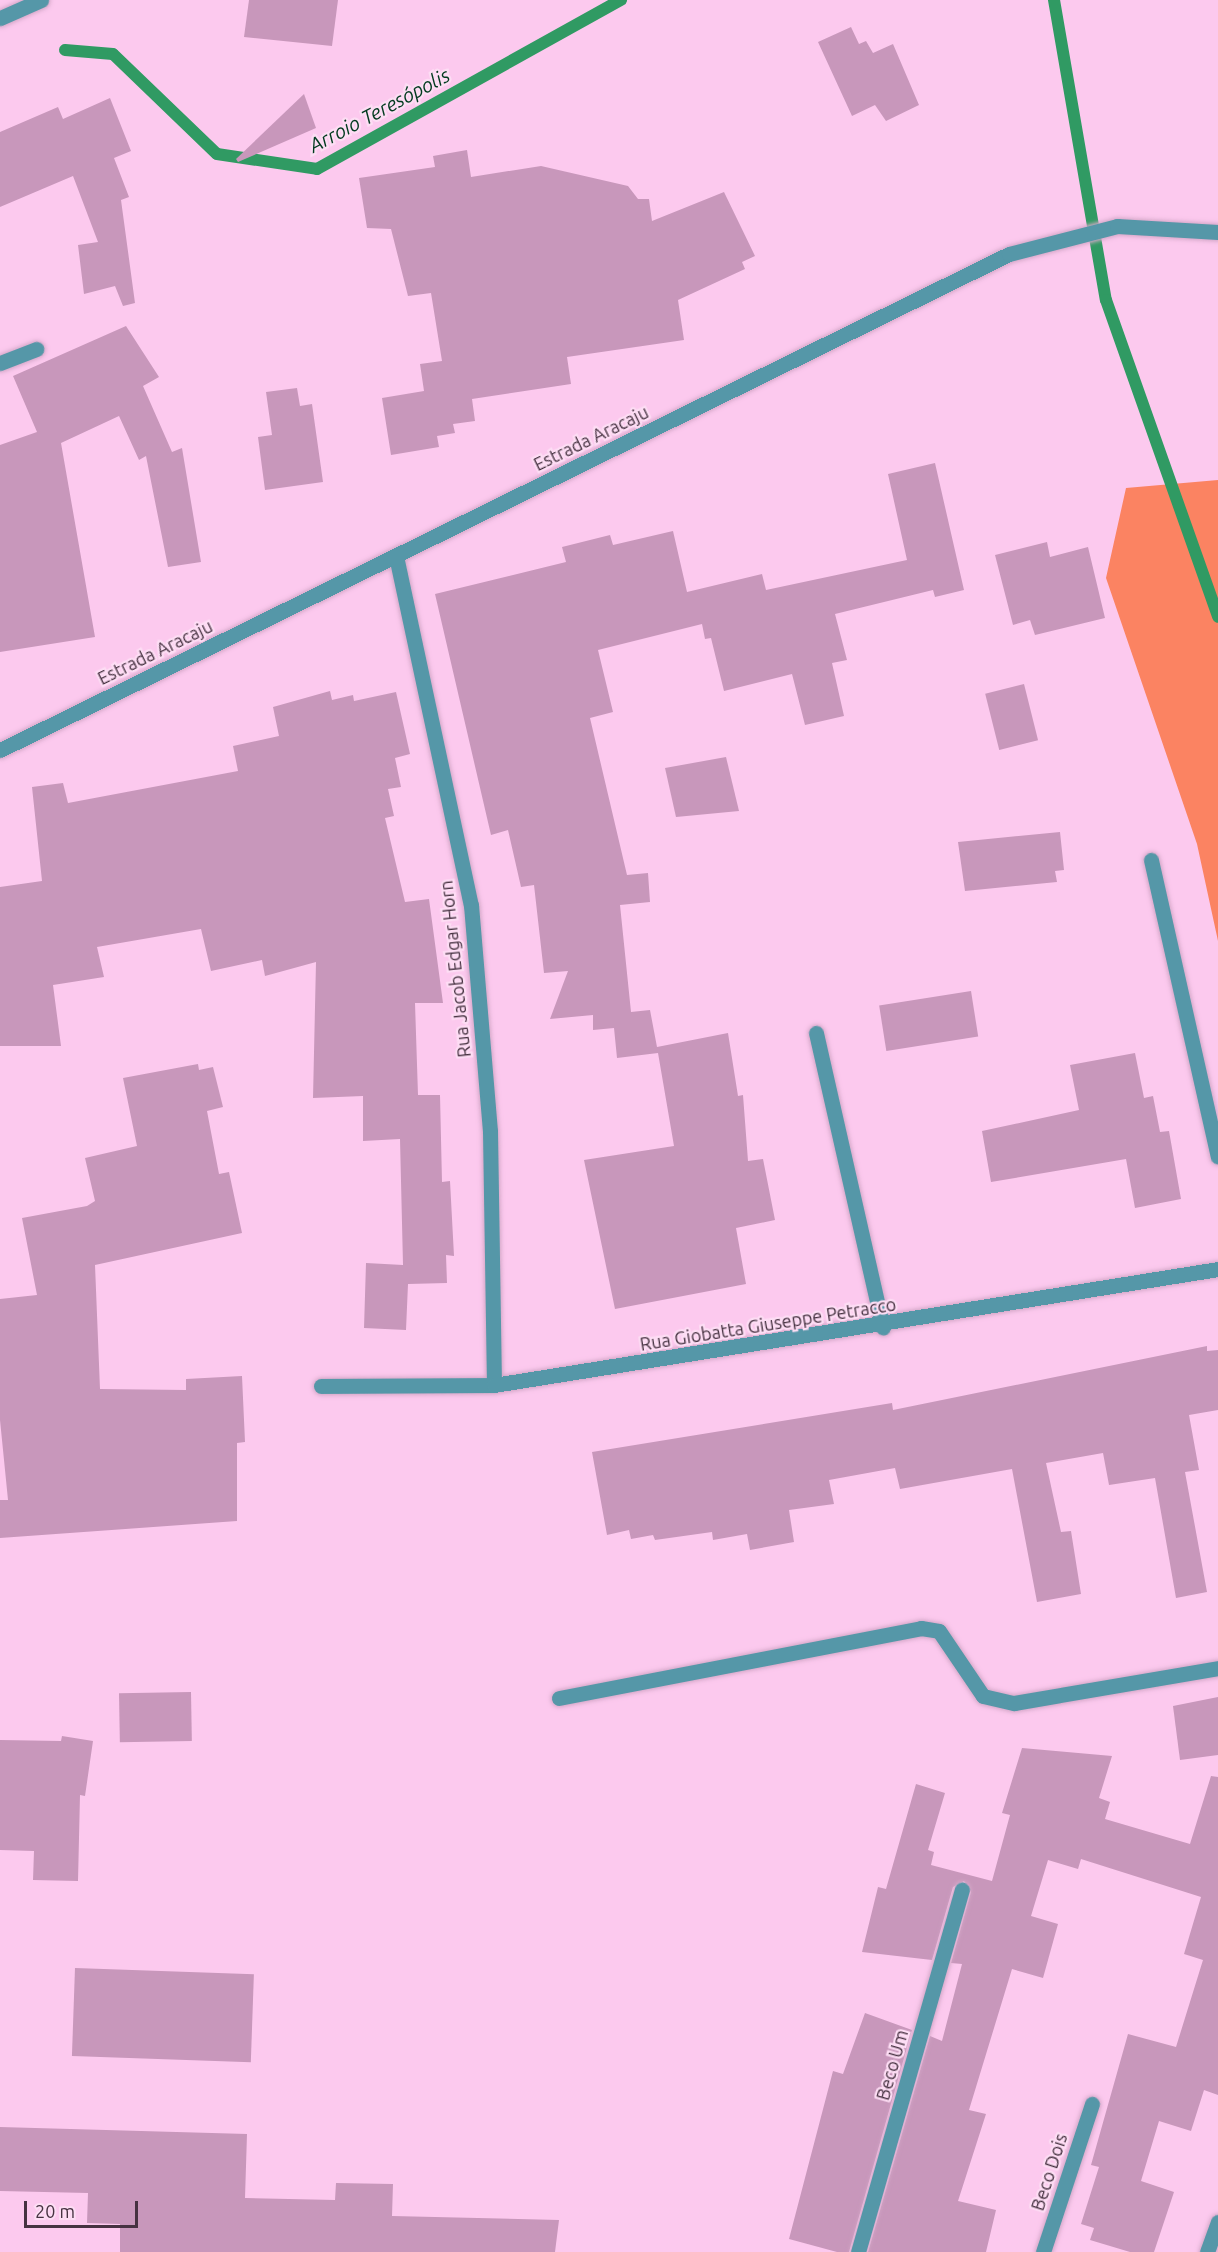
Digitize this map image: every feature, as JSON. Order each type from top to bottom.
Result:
[{"type":"street","points":[[0,18],[41,0]]},
{"type":"street","name":"Estrada Aracaju","points":[[0,750],[1009,254],[1117,226],[1218,232]]},
{"type":"street","points":[[0,363],[36,349]]},
{"type":"street","name":"Rua Jacob Edgar Horn","points":[[396,556],[471,905],[490,1131],[494,1385]]},
{"type":"street","points":[[1151,860],[1218,1157]]},
{"type":"street","points":[[816,1033],[883,1327]]},
{"type":"street","name":"Rua Giobatta Giuseppe Petracco","points":[[321,1386],[494,1385],[883,1327],[1218,1269]]},
{"type":"street","points":[[559,1698],[921,1628],[939,1631],[983,1696],[1014,1703],[1124,1688],[1218,1668]]},
{"type":"street","name":"Beco Um","points":[[858,2252],[962,1890]]},
{"type":"street","name":"Beco Dois","points":[[1044,2252],[1092,2104]]},
{"type":"street","points":[[1208,2252],[1218,2222]]},
{"type":"shaded area","points":[[1218,480],[1218,941],[1197,844],[1106,578],[1126,488]]},
{"type":"building","points":[[249,0],[338,0],[332,46],[244,37]]},
{"type":"building","points":[[851,27],[859,44],[866,41],[873,53],[893,44],[919,105],[886,121],[875,105],[852,116],[818,42]]},
{"type":"building","points":[[304,94],[316,128],[238,162],[236,159]]},
{"type":"building","points":[[110,98],[131,151],[114,158],[129,197],[121,200],[135,303],[123,306],[115,286],[84,294],[78,245],[98,242],[73,176],[0,207],[0,132],[58,107],[63,119]]},
{"type":"building","points":[[467,150],[471,177],[541,166],[628,186],[638,199],[649,199],[652,221],[724,192],[755,256],[742,262],[745,269],[678,300],[684,340],[567,357],[571,384],[472,399],[475,421],[453,424],[455,433],[437,436],[439,447],[391,455],[382,398],[424,391],[420,364],[442,361],[431,293],[408,296],[391,229],[367,228],[359,178],[435,167],[433,156]]},
{"type":"building","points":[[126,326],[159,377],[143,386],[172,452],[182,448],[201,562],[168,567],[146,456],[139,460],[119,416],[61,443],[95,637],[0,652],[0,445],[37,432],[13,376]]},
{"type":"building","points":[[297,388],[300,406],[312,404],[323,482],[265,490],[258,437],[272,435],[266,392]]},
{"type":"building","points":[[935,463],[964,590],[935,597],[933,590],[835,614],[847,660],[832,663],[844,716],[805,725],[792,674],[724,691],[711,638],[705,639],[702,624],[598,650],[613,712],[590,718],[627,875],[648,873],[650,902],[620,905],[631,1012],[650,1010],[657,1047],[728,1033],[738,1096],[743,1095],[748,1161],[763,1159],[775,1220],[736,1228],[746,1284],[615,1309],[584,1160],[674,1146],[658,1053],[617,1058],[614,1028],[593,1030],[593,1015],[550,1019],[568,971],[544,973],[534,885],[521,887],[508,830],[491,835],[435,594],[566,562],[562,547],[610,535],[613,545],[673,531],[687,592],[762,574],[766,590],[907,560],[888,474]]},
{"type":"building","points":[[1047,542],[1050,557],[1088,547],[1105,618],[1035,635],[1030,620],[1013,625],[995,555]]},
{"type":"building","points":[[1024,684],[1038,740],[999,750],[985,694]]},
{"type":"building","points":[[330,691],[332,700],[353,695],[354,701],[396,692],[410,754],[395,758],[401,787],[388,789],[394,816],[385,818],[405,902],[429,899],[443,1003],[415,1003],[418,1095],[440,1095],[442,1182],[450,1181],[454,1256],[446,1255],[447,1283],[408,1284],[406,1330],[364,1328],[366,1263],[403,1265],[400,1139],[363,1141],[363,1096],[313,1098],[316,962],[265,976],[262,960],[211,971],[201,929],[97,947],[104,977],[53,985],[61,1046],[0,1046],[0,887],[42,881],[32,787],[63,783],[68,803],[238,771],[233,746],[279,736],[273,707]]},
{"type":"building","points":[[726,757],[739,811],[676,817],[665,768]]},
{"type":"building","points":[[1060,832],[1064,870],[1055,871],[1057,882],[965,891],[958,842]]},
{"type":"building","points":[[971,991],[978,1036],[886,1051],[879,1006]]},
{"type":"building","points":[[1135,1053],[1144,1098],[1153,1096],[1160,1132],[1169,1131],[1181,1199],[1135,1208],[1126,1159],[991,1182],[982,1131],[1079,1110],[1070,1065]]},
{"type":"building","points":[[198,1064],[199,1070],[213,1067],[223,1107],[207,1111],[219,1174],[229,1172],[242,1233],[95,1265],[100,1389],[186,1390],[186,1379],[242,1376],[245,1442],[237,1443],[237,1521],[0,1538],[0,1500],[8,1500],[0,1420],[0,1299],[37,1295],[22,1218],[87,1206],[95,1201],[85,1158],[137,1146],[123,1078]]},
{"type":"building","points":[[1207,1346],[1207,1351],[1218,1350],[1218,1410],[1189,1415],[1199,1470],[1185,1472],[1207,1592],[1176,1598],[1155,1478],[1109,1485],[1103,1453],[1046,1463],[1061,1532],[1071,1531],[1081,1594],[1037,1602],[1012,1469],[900,1489],[895,1468],[829,1480],[834,1504],[789,1510],[794,1542],[750,1550],[747,1534],[713,1540],[712,1532],[655,1540],[653,1535],[631,1539],[629,1530],[607,1535],[592,1452],[892,1403],[893,1410]]},
{"type":"building","points":[[191,1692],[192,1741],[120,1742],[119,1693]]},
{"type":"building","points":[[1218,1697],[1218,1755],[1180,1760],[1173,1706]]},
{"type":"building","points":[[62,1736],[93,1741],[85,1796],[80,1795],[78,1881],[33,1880],[34,1851],[0,1850],[0,1740],[61,1741]]},
{"type":"building","points":[[1022,1748],[1112,1756],[1099,1798],[1110,1802],[1105,1819],[1190,1844],[1211,1776],[1218,1777],[1218,2095],[1204,2090],[1191,2131],[1159,2121],[1141,2181],[1174,2192],[1154,2252],[1130,2252],[1090,2240],[1094,2228],[1081,2224],[1099,2167],[1091,2165],[1128,2034],[1176,2047],[1203,1960],[1184,1954],[1201,1897],[1081,1859],[1078,1869],[1048,1860],[1031,1916],[1058,1924],[1043,1978],[1012,1969],[969,2110],[986,2114],[958,2201],[996,2210],[986,2252],[868,2252],[930,2036],[942,2041],[962,1964],[951,1963],[971,1892],[964,1881],[953,1887],[932,1960],[862,1952],[878,1887],[886,1889],[916,1784],[945,1793],[928,1850],[934,1852],[931,1865],[992,1881],[1010,1815],[1002,1813]]},
{"type":"building","points":[[75,1968],[254,1974],[251,2062],[72,2056]]},
{"type":"building","points":[[865,2013],[912,2030],[849,2252],[837,2252],[789,2239],[833,2071],[843,2074]]},
{"type":"building","points":[[0,2127],[247,2134],[245,2198],[335,2200],[336,2183],[393,2184],[392,2216],[559,2220],[555,2252],[120,2252],[120,2224],[87,2223],[88,2193],[0,2191]]},
{"type":"waterway","name":"Arroio Teresópolis","points":[[65,50],[113,54],[217,154],[317,169],[621,0]]},
{"type":"waterway","points":[[1054,0],[1106,300],[1218,617]]}]
